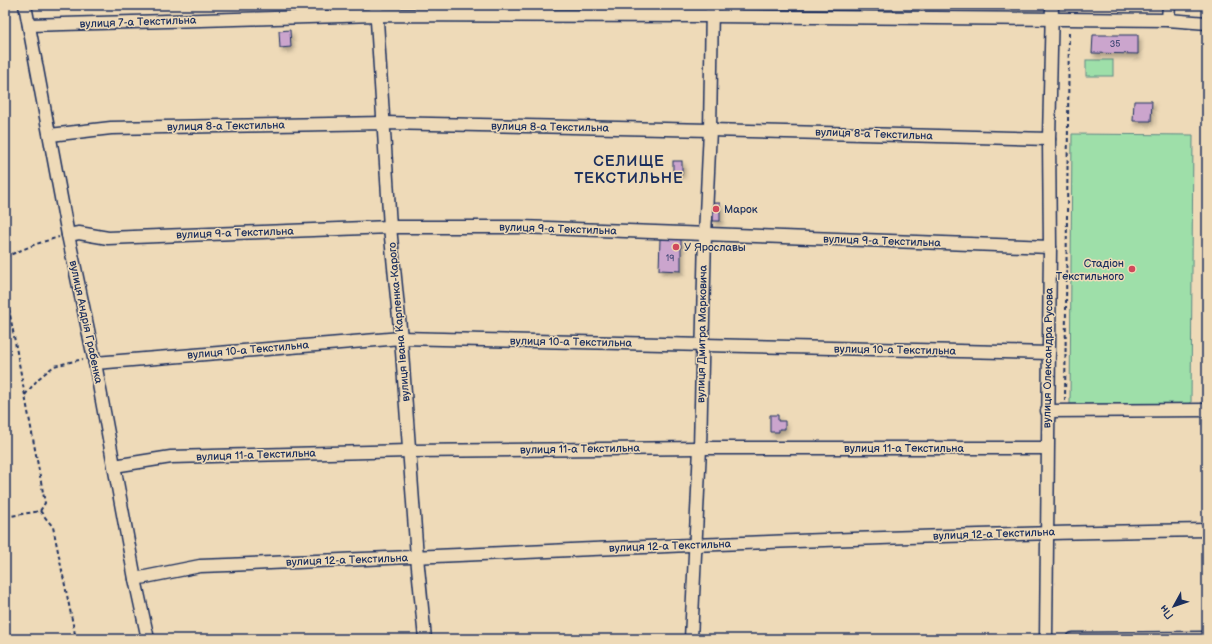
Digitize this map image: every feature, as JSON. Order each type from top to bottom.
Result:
[{"type":"street","name":"вулиця Андрія Грабенка","points":[[25,5],[68,235],[94,360],[135,579],[148,639]]},
{"type":"street","name":"вулиця Олександра Русова","points":[[1046,639],[1047,411],[1050,247],[1049,139],[1052,5]]},
{"type":"street","points":[[1168,20],[1169,5]]},
{"type":"street","name":"вулиця 7-а Текстильна","points":[[29,25],[376,10],[712,10],[1070,20],[1168,20],[1207,23]]},
{"type":"street","name":"вулиця Івана Карпенка-Карого","points":[[376,10],[390,227],[401,338],[417,557],[425,639]]},
{"type":"street","name":"вулиця Дмитра Марковича","points":[[691,639],[700,448],[705,235],[710,130],[712,10]]},
{"type":"street","name":"вулиця 8-а Текстильна","points":[[50,135],[111,128],[384,123],[1049,139]]},
{"type":"street","name":"вулиця 9-а Текстильна","points":[[68,235],[79,233],[108,238],[390,227],[521,227],[1050,247]]},
{"type":"street","name":"вулиця 10-а Текстильна","points":[[94,360],[401,338],[1049,353]]},
{"type":"street","points":[[1047,411],[1207,410]]},
{"type":"street","name":"вулиця 11-а Текстильна","points":[[114,466],[171,457],[409,450],[1047,448]]},
{"type":"street","name":"вулиця 12-а Текстильна","points":[[135,579],[200,566],[1046,532],[1207,530]]},
{"type":"street","points":[[1073,639],[1207,638]]},
{"type":"path","points":[[1065,411],[1070,20]]},
{"type":"path","points":[[5,257],[36,244],[68,235]]},
{"type":"path","points":[[5,288],[45,503],[40,511],[5,517]]},
{"type":"path","points":[[25,395],[38,378],[54,366],[94,360]]},
{"type":"path","points":[[40,511],[53,527],[76,639]]},
{"type":"green space","points":[[1086,60],[1113,60],[1113,76],[1086,76]]},
{"type":"green space","name":"Стадіон Текстильного","points":[[1072,134],[1193,135],[1191,405],[1070,404]]},
{"type":"building","points":[[290,30],[291,47],[280,48],[279,31]]},
{"type":"building","points":[[1093,35],[1138,35],[1138,54],[1092,53]]},
{"type":"building","points":[[1134,101],[1152,101],[1151,121],[1133,121]]},
{"type":"building","points":[[673,161],[682,161],[682,174],[673,174]]},
{"type":"building","points":[[713,203],[720,203],[720,221],[713,221]]},
{"type":"building","points":[[660,239],[681,239],[681,271],[659,270]]},
{"type":"building","points":[[770,415],[778,415],[778,421],[785,421],[785,429],[779,429],[779,432],[770,432]]},
{"type":"place","name":"Марок","points":[[716,209]]},
{"type":"place","name":"У Ярославы","points":[[676,247]]},
{"type":"place","name":"Стадіон Текстильного","points":[[1132,269]]},
{"type":"district","name":"СЕЛИЩЕ ТЕКСТИЛЬНЕ","points":[[629,170]]}]
